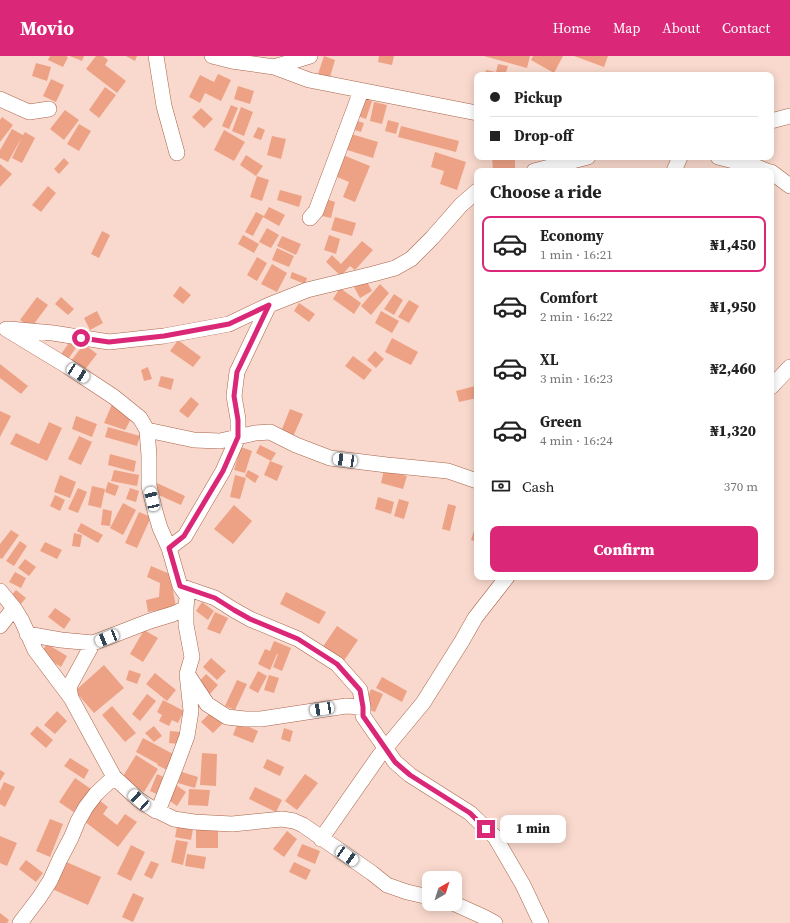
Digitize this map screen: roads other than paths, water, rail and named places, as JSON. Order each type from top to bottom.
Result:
[{"type":"street","points":[[156,56],[164,106],[177,153]]},
{"type":"street","points":[[212,56],[232,61],[274,67],[309,80],[474,113]]},
{"type":"street","points":[[274,67],[310,56]]},
{"type":"street","points":[[310,218],[316,211],[361,91]]},
{"type":"street","points":[[0,99],[29,112],[50,109]]},
{"type":"street","points":[[774,120],[790,116]]},
{"type":"street","points":[[546,168],[576,160]]},
{"type":"street","points":[[730,160],[760,168]]},
{"type":"street","points":[[774,174],[790,186]]},
{"type":"street","points":[[3,329],[53,333],[109,342],[164,336],[229,324],[269,305],[307,290],[395,268],[411,259],[461,205],[474,194]]},
{"type":"street","points":[[169,548],[184,536],[223,471],[238,437],[238,420],[234,396],[237,372],[269,305]]},
{"type":"street","points":[[3,329],[67,366],[114,397],[140,418],[147,430],[149,486],[160,528],[169,548],[180,586],[187,596],[186,626],[192,656],[187,674],[191,711],[187,736],[158,811]]},
{"type":"street","points":[[774,384],[790,367]]},
{"type":"street","points":[[147,430],[194,440],[220,441],[255,433],[270,432],[296,445],[330,458],[387,466],[448,471],[474,480]]},
{"type":"street","points":[[321,839],[385,749],[423,703],[475,618],[505,580]]},
{"type":"street","points":[[180,586],[215,598],[250,619],[298,639],[337,664],[360,690],[363,716],[395,762],[410,775],[470,813],[495,837],[523,885],[541,923]]},
{"type":"street","points":[[0,591],[14,608],[22,621],[35,650],[70,698],[114,777],[139,800],[156,812],[158,811],[174,819],[194,822],[232,824],[282,819],[294,821],[303,825],[387,885],[422,895]]},
{"type":"street","points":[[0,626],[14,608]]},
{"type":"street","points":[[27,634],[93,644],[186,608]]},
{"type":"street","points":[[70,698],[69,688],[93,644]]},
{"type":"street","points":[[187,674],[207,704],[227,718],[261,718],[346,706],[363,707]]},
{"type":"street","points":[[20,923],[50,881],[86,807],[96,794],[114,777]]},
{"type":"street","points":[[462,907],[495,923]]}]
